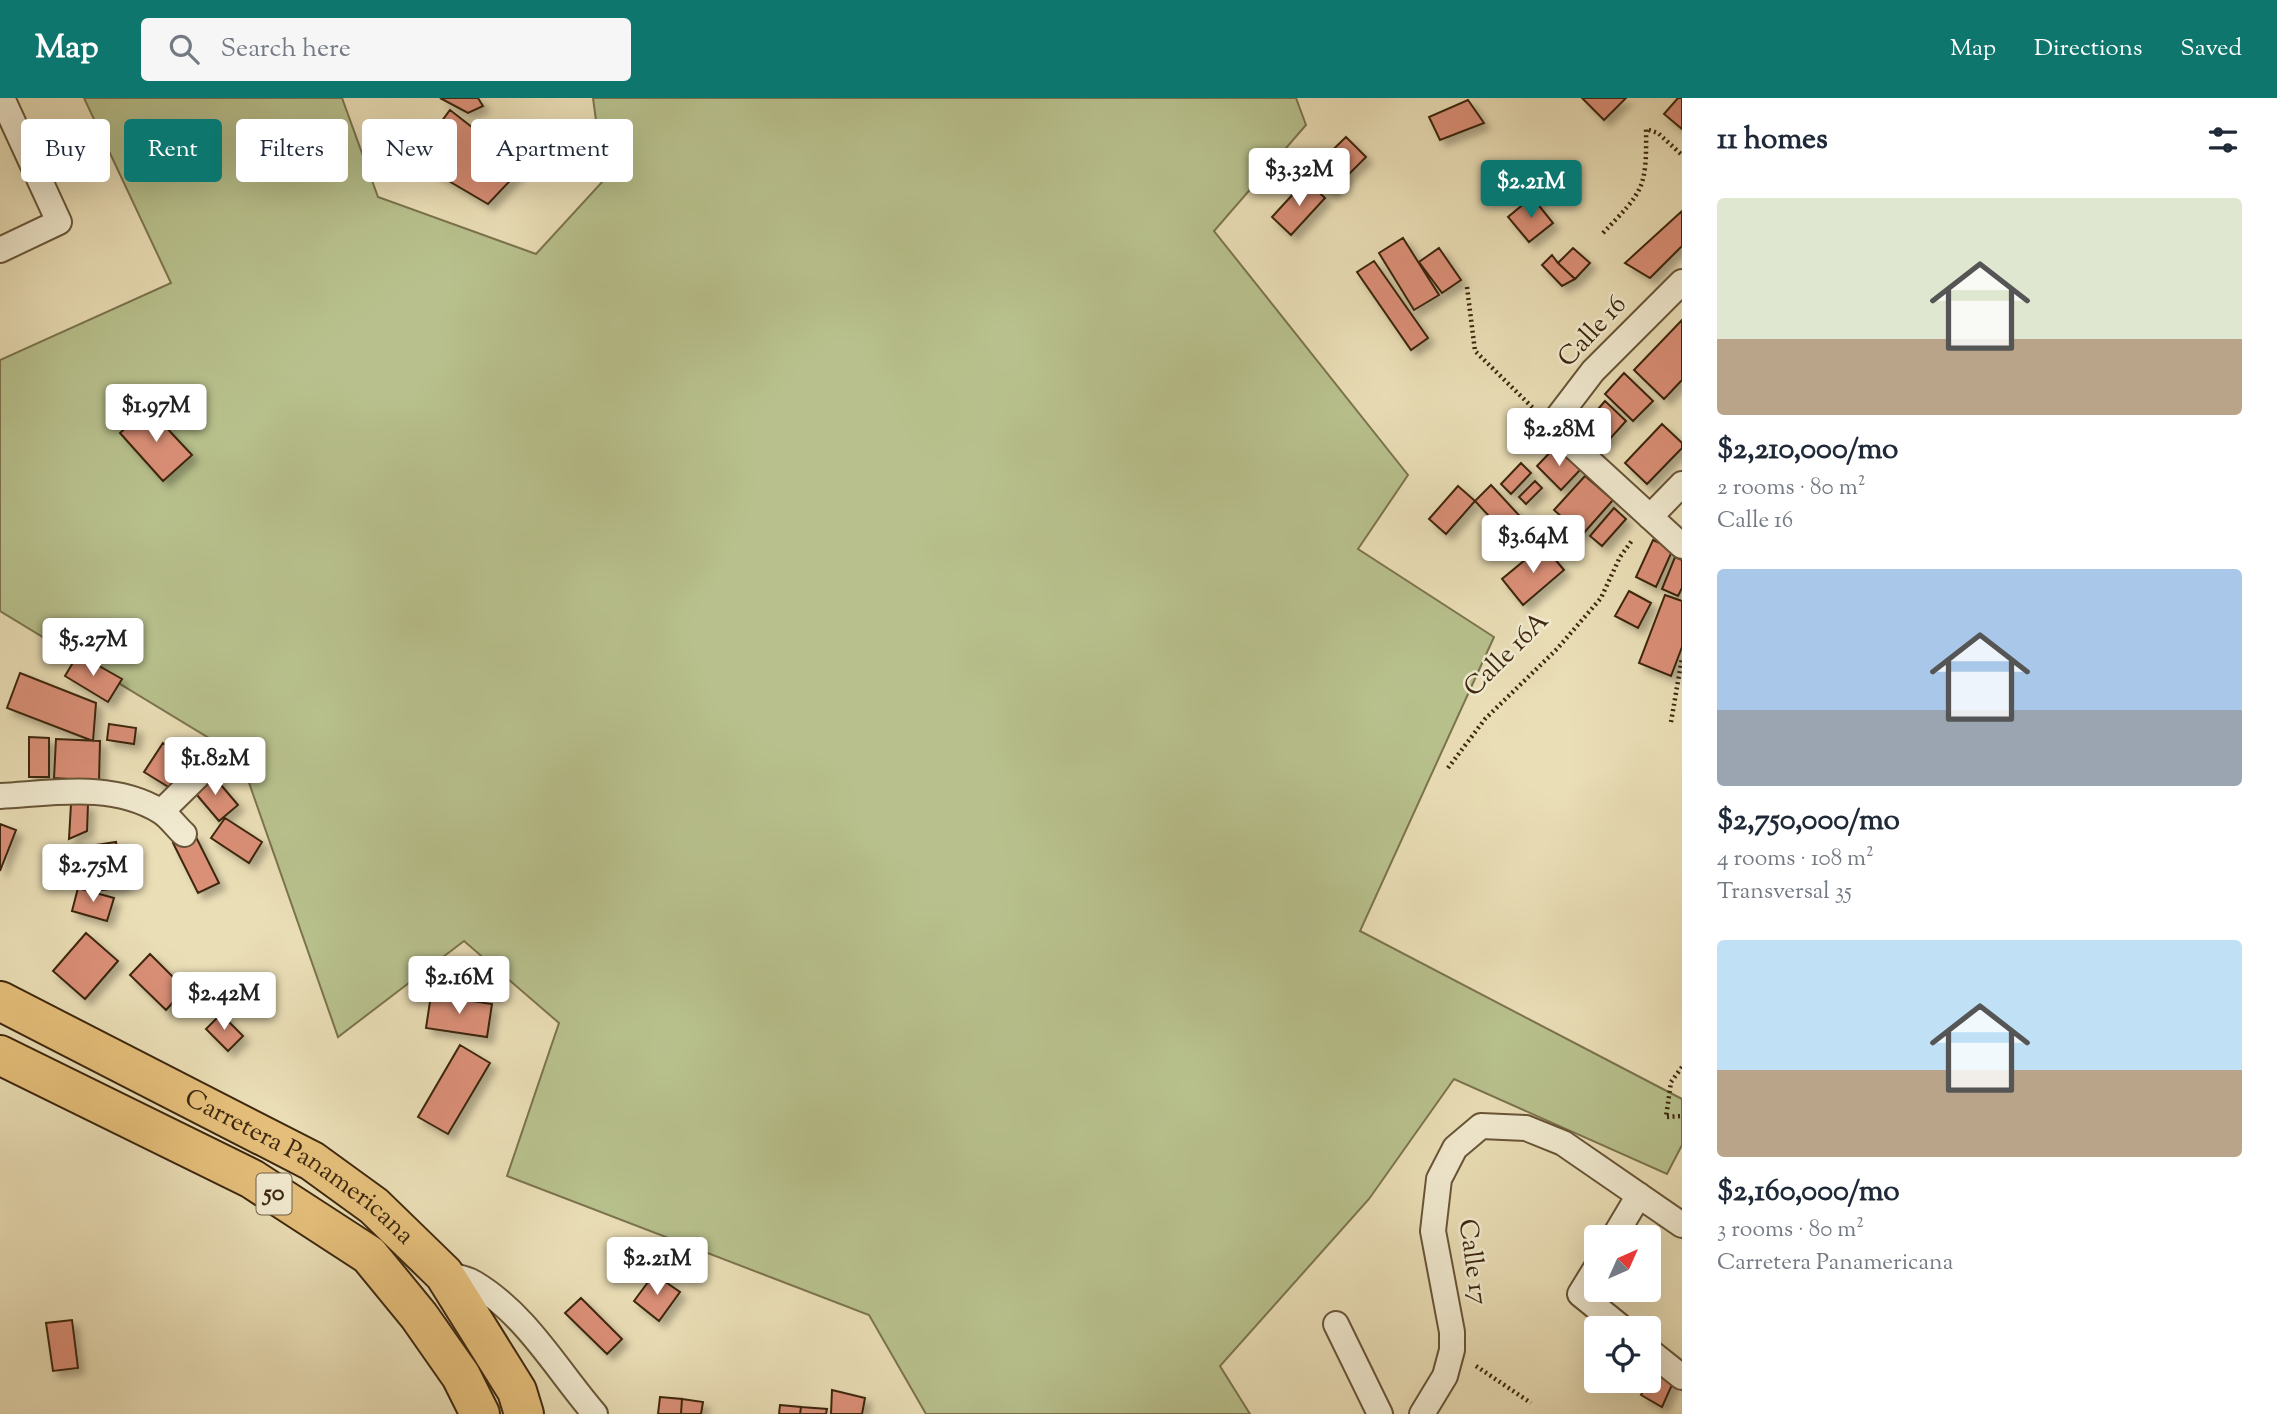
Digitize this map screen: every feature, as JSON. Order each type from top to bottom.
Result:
[{"type":"highway","name":"Carretera Panamericana","points":[[0,1001],[312,1161],[374,1206],[443,1274],[511,1381],[524,1414]]},
{"type":"highway","name":"Carretera Panamericana","points":[[0,1055],[252,1179],[369,1255],[419,1316],[461,1376],[480,1414]]},
{"type":"street","points":[[0,250],[59,222],[2,98]]},
{"type":"street","name":"Calle 16","points":[[1551,426],[1593,371],[1682,282]]},
{"type":"street","points":[[1551,426],[1682,546]]},
{"type":"street","points":[[1650,517],[1682,484]]},
{"type":"street","points":[[162,811],[219,755]]},
{"type":"street","points":[[0,796],[90,791],[118,793],[162,811],[184,834]]},
{"type":"street","name":"Calle 17","points":[[1422,1414],[1445,1376],[1452,1350],[1452,1332],[1433,1231],[1439,1179],[1455,1148],[1481,1126],[1527,1128],[1563,1143],[1639,1195]]},
{"type":"street","points":[[1621,1225],[1639,1195],[1682,1225]]},
{"type":"street","points":[[443,1274],[472,1282],[504,1305],[554,1358],[595,1414]]},
{"type":"street","points":[[1590,1302],[1607,1316]]},
{"type":"street","points":[[1336,1324],[1380,1414]]},
{"type":"street","points":[[1661,1360],[1682,1377]]},
{"type":"path","points":[[1603,233],[1639,195],[1647,165],[1646,129],[1658,133],[1682,155]]},
{"type":"path","points":[[1467,286],[1475,351],[1551,426]]},
{"type":"path","name":"Calle 16A","points":[[1448,768],[1485,719],[1557,649],[1601,598],[1620,557],[1650,517]]},
{"type":"path","points":[[1671,722],[1682,658]]},
{"type":"path","points":[[1682,1068],[1671,1082],[1666,1117],[1682,1116]]},
{"type":"path","points":[[1452,1350],[1531,1403]]},
{"type":"green space","points":[[84,98],[342,98],[362,153],[362,182],[373,182],[378,197],[536,254],[602,182],[633,182],[633,119],[596,119],[593,98],[1296,98],[1306,125],[1214,231],[1408,475],[1358,549],[1494,637],[1360,931],[1682,1099],[1682,1145],[1667,1174],[1454,1079],[1369,1199],[1220,1366],[1250,1414],[926,1414],[869,1315],[507,1176],[559,1023],[464,941],[338,1037],[240,757],[0,611],[0,360],[171,283],[110,153],[110,119],[94,119]]},
{"type":"building","points":[[440,98],[478,98],[483,106],[468,113]]},
{"type":"building","points":[[1582,98],[1626,98],[1604,120]]},
{"type":"building","points":[[1678,98],[1682,98],[1682,129],[1664,114]]},
{"type":"building","points":[[1468,100],[1484,123],[1440,140],[1429,117]]},
{"type":"building","points":[[450,110],[471,126],[471,182],[509,182],[488,204],[450,182],[457,182],[457,119],[443,119]]},
{"type":"building","points":[[1346,137],[1366,157],[1330,193],[1310,172]]},
{"type":"building","points":[[1306,180],[1325,198],[1291,235],[1272,217]]},
{"type":"building","points":[[1532,197],[1553,223],[1529,242],[1508,217]]},
{"type":"building","points":[[1682,211],[1682,246],[1650,278],[1625,263]]},
{"type":"building","points":[[1403,238],[1439,295],[1414,310],[1379,253]]},
{"type":"building","points":[[1439,248],[1461,280],[1442,293],[1419,262]]},
{"type":"building","points":[[1573,248],[1590,263],[1575,279],[1558,263]]},
{"type":"building","points":[[1552,255],[1575,279],[1562,286],[1542,265]]},
{"type":"building","points":[[1374,261],[1428,338],[1411,350],[1357,272]]},
{"type":"building","points":[[1682,320],[1682,380],[1664,399],[1634,370]]},
{"type":"building","points":[[1624,373],[1653,401],[1633,421],[1605,394]]},
{"type":"building","points":[[1605,401],[1626,421],[1607,442],[1586,423]]},
{"type":"building","points":[[148,408],[192,455],[163,481],[120,433]]},
{"type":"building","points":[[1662,424],[1682,443],[1682,448],[1647,484],[1625,463]]},
{"type":"building","points":[[1557,445],[1581,469],[1561,490],[1537,466]]},
{"type":"building","points":[[1521,463],[1531,473],[1511,494],[1501,484]]},
{"type":"building","points":[[1585,476],[1613,500],[1582,535],[1554,510]]},
{"type":"building","points":[[1535,481],[1542,488],[1526,504],[1519,497]]},
{"type":"building","points":[[1491,485],[1528,525],[1512,541],[1475,501]]},
{"type":"building","points":[[1458,486],[1475,501],[1446,534],[1429,519]]},
{"type":"building","points":[[1614,508],[1626,519],[1602,546],[1590,536]]},
{"type":"building","points":[[1653,540],[1673,549],[1656,587],[1636,577]]},
{"type":"building","points":[[1543,545],[1564,570],[1523,605],[1502,579]]},
{"type":"building","points":[[1675,557],[1682,560],[1682,588],[1678,596],[1662,589]]},
{"type":"building","points":[[1629,591],[1651,603],[1638,628],[1615,616]]},
{"type":"building","points":[[1665,595],[1682,601],[1682,647],[1671,676],[1639,663]]},
{"type":"building","points":[[78,654],[122,679],[108,702],[65,676]]},
{"type":"building","points":[[20,673],[96,703],[93,741],[7,708]]},
{"type":"building","points":[[109,724],[136,728],[134,744],[107,740]]},
{"type":"building","points":[[29,737],[49,738],[49,777],[29,777]]},
{"type":"building","points":[[56,739],[100,741],[99,781],[54,778]]},
{"type":"building","points":[[163,743],[193,763],[175,791],[144,772]]},
{"type":"building","points":[[210,772],[238,805],[219,821],[191,788]]},
{"type":"building","points":[[71,804],[88,804],[87,831],[69,839]]},
{"type":"building","points":[[225,818],[262,842],[249,863],[211,838]]},
{"type":"building","points":[[0,824],[16,830],[0,871]]},
{"type":"building","points":[[194,833],[219,883],[198,893],[173,843]]},
{"type":"building","points":[[116,842],[123,887],[96,891],[89,846]]},
{"type":"building","points":[[78,888],[114,898],[107,921],[72,911]]},
{"type":"building","points":[[86,933],[118,961],[85,999],[53,971]]},
{"type":"building","points":[[150,954],[185,989],[166,1010],[130,975]]},
{"type":"building","points":[[431,995],[492,1004],[487,1037],[426,1028]]},
{"type":"building","points":[[221,1014],[243,1036],[228,1051],[206,1029]]},
{"type":"building","points":[[460,1045],[490,1063],[448,1134],[418,1117]]},
{"type":"building","points":[[654,1274],[680,1292],[659,1321],[634,1301]]},
{"type":"building","points":[[581,1298],[622,1339],[607,1354],[565,1313]]},
{"type":"building","points":[[72,1320],[78,1368],[53,1371],[46,1323]]},
{"type":"building","points":[[1661,1364],[1675,1378],[1662,1407],[1641,1395],[1661,1393]]},
{"type":"building","points":[[832,1390],[865,1398],[862,1414],[831,1414]]},
{"type":"building","points":[[660,1397],[682,1399],[681,1414],[658,1414]]},
{"type":"building","points":[[682,1399],[703,1402],[701,1414],[681,1414]]},
{"type":"building","points":[[780,1405],[801,1407],[800,1414],[779,1414]]},
{"type":"building","points":[[801,1407],[827,1409],[826,1414],[800,1414]]}]
